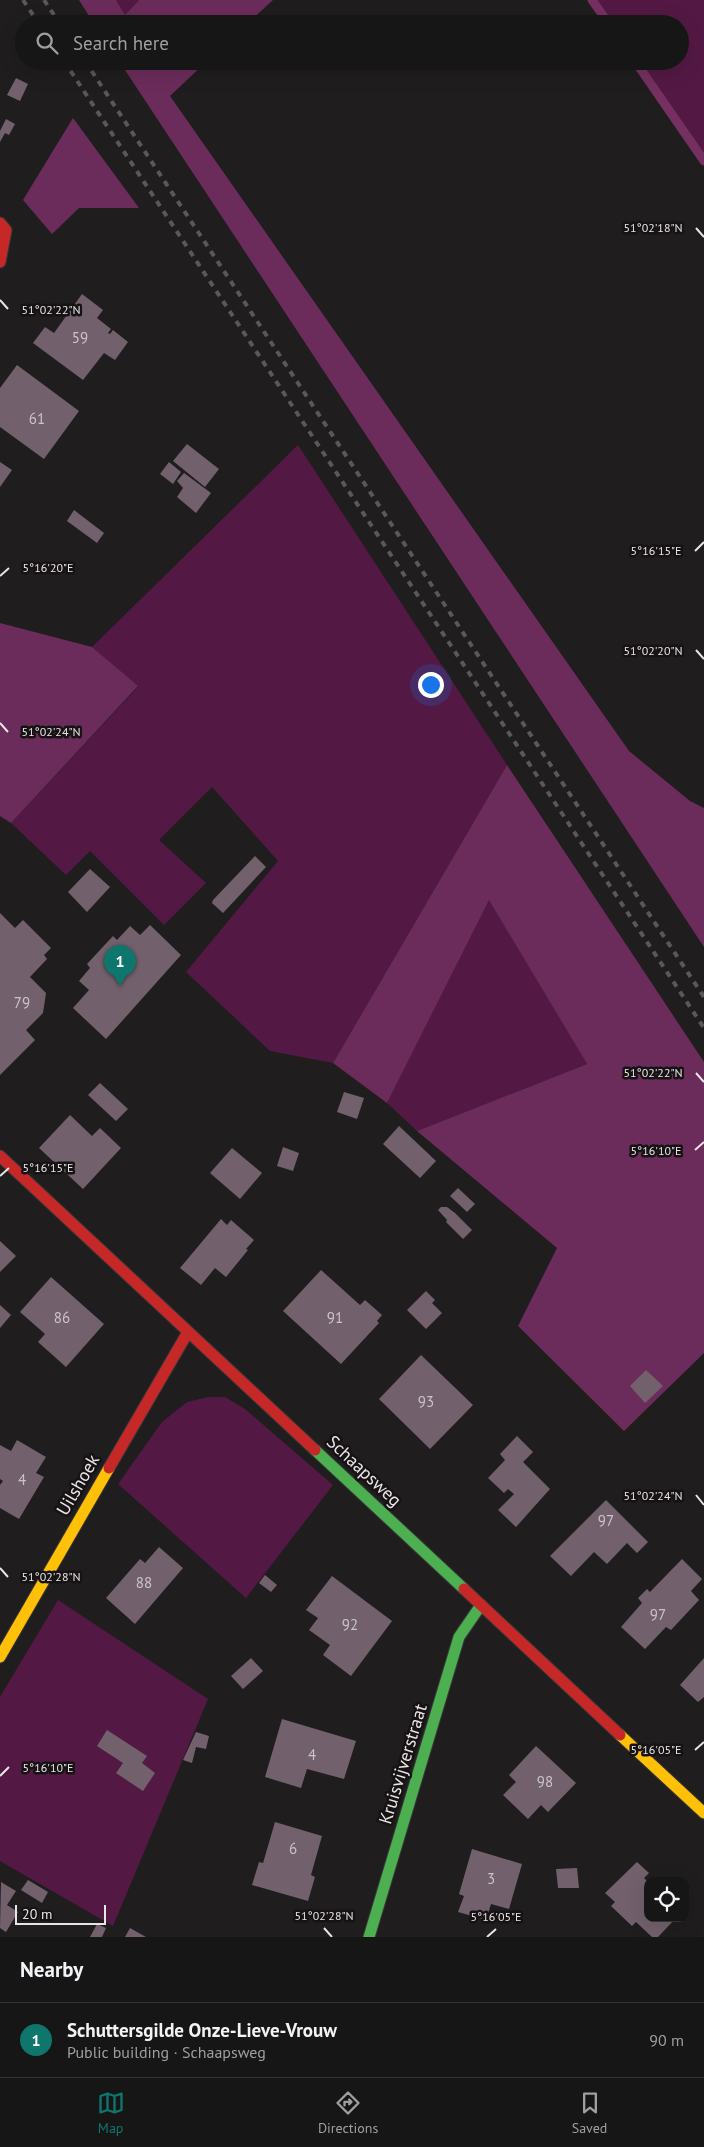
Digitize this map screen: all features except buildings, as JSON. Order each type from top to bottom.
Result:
[{"type":"street","points":[[0,223],[6,230],[0,262]]},
{"type":"street","name":"Schaapsweg","points":[[0,1156],[704,1813]]},
{"type":"street","name":"Uilshoek","points":[[0,1657],[188,1332]]},
{"type":"street","name":"Kruisvijverstraat","points":[[369,1937],[459,1637],[481,1605]]},
{"type":"shaded area","points":[[79,0],[116,0],[125,15],[88,15]]},
{"type":"shaded area","points":[[116,0],[139,0],[125,15]]},
{"type":"shaded area","points":[[139,0],[273,0],[257,15],[125,15]]},
{"type":"shaded area","points":[[592,0],[704,0],[704,161],[641,70],[689,70],[689,15],[603,15]]},
{"type":"shaded area","points":[[125,70],[197,70],[170,96],[629,751],[690,801],[704,808],[704,947]]},
{"type":"shaded area","points":[[73,118],[139,208],[79,208],[52,234],[23,200]]},
{"type":"shaded area","points":[[298,445],[507,765],[333,1063],[270,1051],[186,972],[278,861],[212,787],[159,840],[206,883],[164,925],[90,851],[66,875],[11,823],[138,687],[92,647]]},
{"type":"shaded area","points":[[0,623],[92,647],[138,686],[11,823],[0,816]]},
{"type":"shaded area","points":[[507,765],[704,1062],[704,1353],[624,1431],[518,1326],[557,1248],[417,1131],[587,1064],[489,900],[387,1103],[333,1063]]},
{"type":"shaded area","points":[[489,899],[587,1064],[417,1131],[387,1103]]},
{"type":"shaded area","points":[[208,1397],[225,1397],[245,1409],[333,1485],[246,1598],[118,1484],[162,1422],[187,1402]]},
{"type":"shaded area","points":[[58,1600],[208,1699],[113,1926],[0,1861],[0,1697]]},
{"type":"waterway","points":[[592,0],[603,15]]},
{"type":"waterway","points":[[641,70],[704,161]]},
{"type":"railway","points":[[23,0],[33,15]]},
{"type":"railway","points":[[44,0],[54,15]]},
{"type":"railway","points":[[70,70],[704,1028]]},
{"type":"railway","points":[[91,70],[704,997]]},
{"type":"traffic: fast","points":[[315,1450],[464,1589]]},
{"type":"traffic: fast","points":[[369,1937],[459,1637],[481,1605]]},
{"type":"traffic: slow","points":[[0,1657],[109,1468]]},
{"type":"traffic: slow","points":[[620,1735],[704,1813]]},
{"type":"traffic: jam","points":[[0,223],[6,230],[0,262]]},
{"type":"traffic: jam","points":[[0,1156],[315,1450]]},
{"type":"traffic: jam","points":[[109,1468],[188,1332]]},
{"type":"traffic: jam","points":[[464,1589],[620,1735]]},
{"type":"place","name":"Schuttersgilde Onze-Lieve-Vrouw","points":[[120,986]]}]
